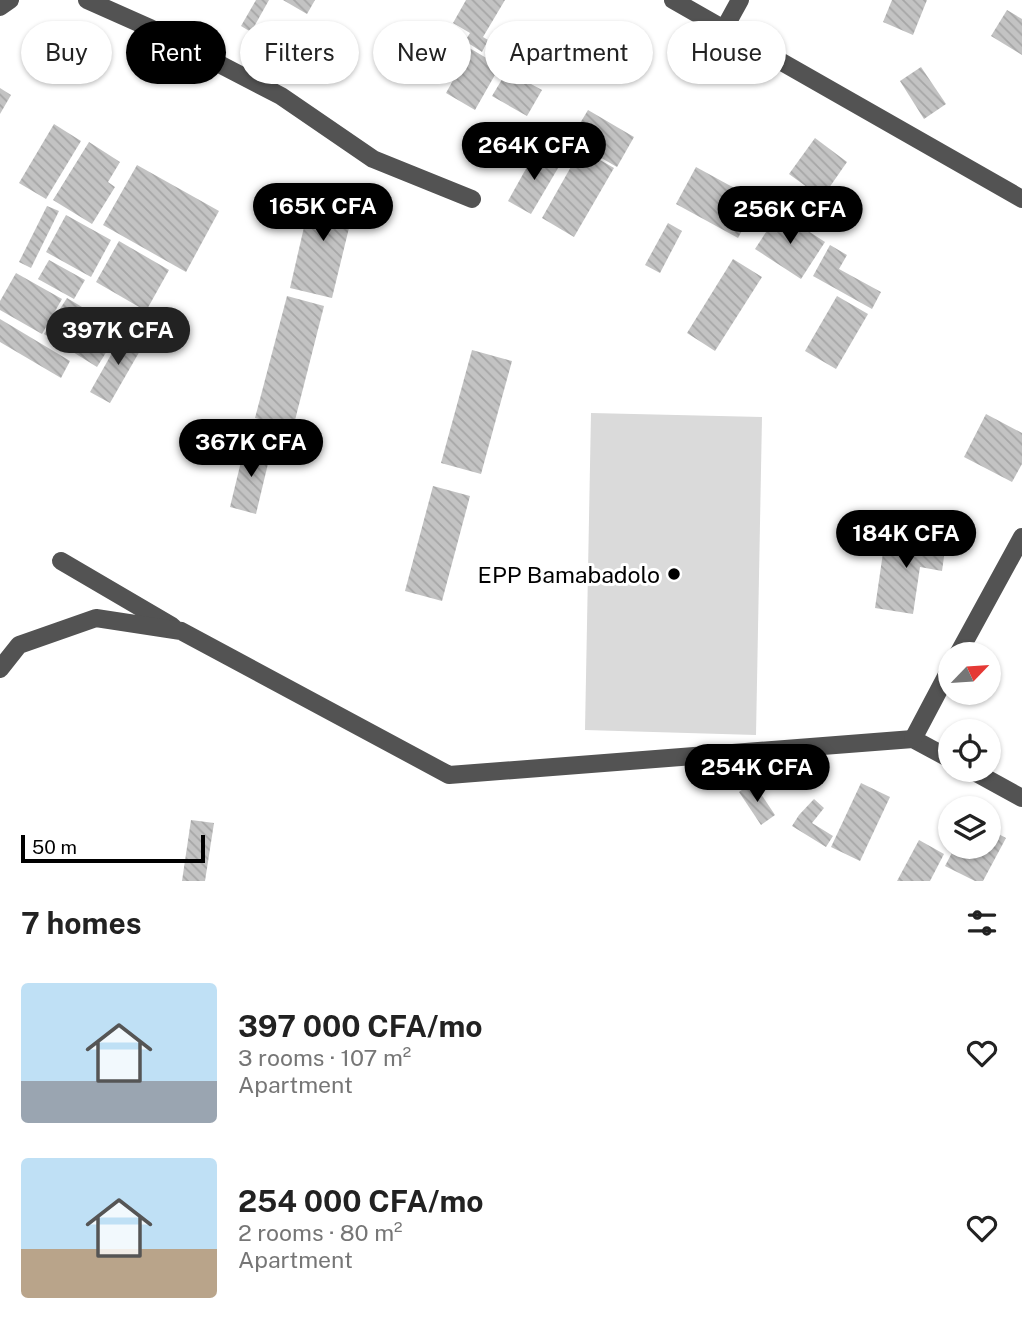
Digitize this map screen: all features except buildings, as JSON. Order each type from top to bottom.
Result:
[{"type":"street","points":[[0,7],[10,0]]},
{"type":"street","points":[[87,0],[150,28],[281,96],[373,159],[472,199]]},
{"type":"street","points":[[673,0],[710,21]]},
{"type":"street","points":[[728,21],[740,0]]},
{"type":"street","points":[[786,65],[1022,200]]},
{"type":"street","points":[[965,642],[1022,537]]},
{"type":"street","points":[[61,561],[181,631],[449,775],[913,739],[938,753]]},
{"type":"street","points":[[0,669],[19,645],[96,618],[181,631]]},
{"type":"street","points":[[913,739],[938,692]]},
{"type":"street","points":[[993,782],[1022,798]]},
{"type":"shaded area","name":"EPP Bamabadolo","points":[[591,413],[762,417],[756,735],[585,730]]},
{"type":"place","name":"EPP Bamabadolo","points":[[674,574]]}]
